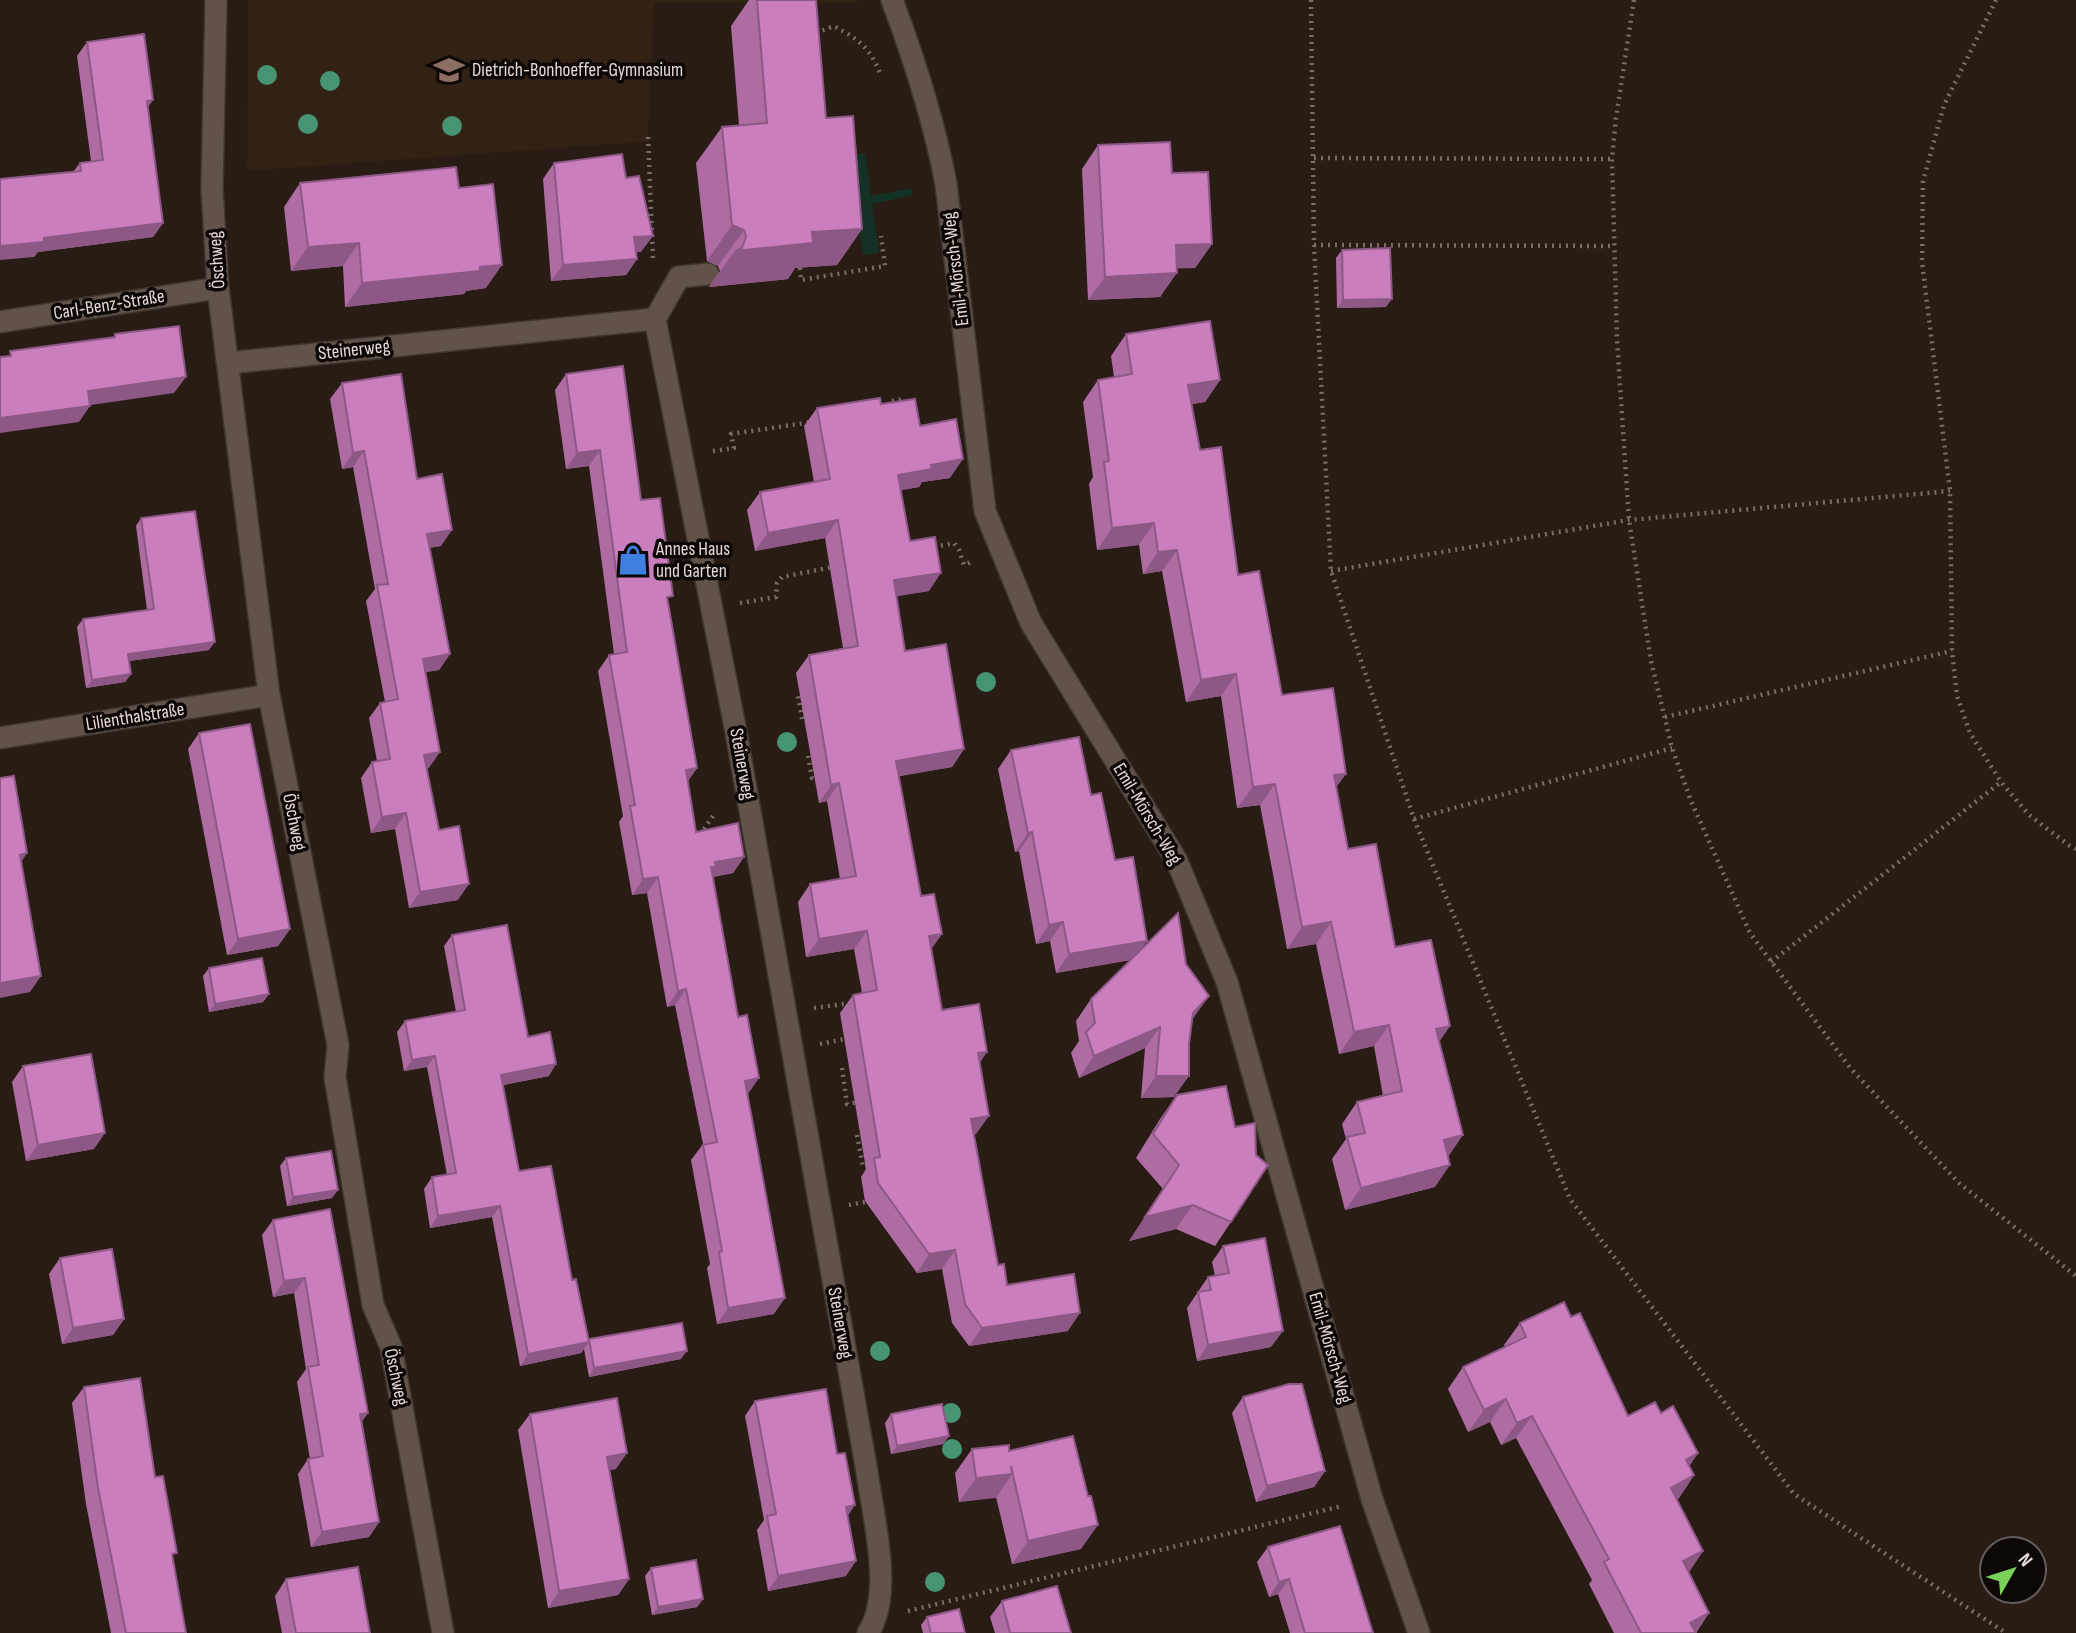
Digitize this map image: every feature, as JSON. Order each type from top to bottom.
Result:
[{"type":"street","name":"Öschweg","points":[[216,0],[212,189],[218,288],[269,695],[338,1045],[335,1077],[373,1305],[391,1347],[443,1633]]},
{"type":"street","name":"Emil-Mörsch-Weg","points":[[892,0],[918,69],[939,146],[946,184],[985,511],[1031,623],[1177,861],[1227,982],[1372,1499],[1419,1633]]},
{"type":"street","points":[[655,319],[680,277],[708,274]]},
{"type":"street","name":"Carl-Benz-Straße","points":[[0,322],[218,288]]},
{"type":"street","name":"Steinerweg","points":[[228,363],[655,319],[736,732],[867,1472],[882,1580],[880,1607],[868,1633]]},
{"type":"street","name":"Lilienthalstraße","points":[[0,738],[269,695]]},
{"type":"path","points":[[1311,0],[1314,246],[1331,571],[1414,819],[1570,1199],[1794,1494],[2006,1633]]},
{"type":"path","points":[[1633,0],[1612,159],[1617,340],[1629,520],[1651,661],[1672,748],[1691,801],[1749,933],[1851,1069],[1959,1183],[2076,1276]]},
{"type":"path","points":[[1996,0],[1944,105],[1923,181],[1922,262],[1950,492],[1952,651],[1957,696],[1970,733],[2001,782],[2029,815],[2076,849]]},
{"type":"path","points":[[810,40],[818,31],[834,26],[855,38],[872,53],[881,75]]},
{"type":"path","points":[[648,137],[653,267]]},
{"type":"path","points":[[1314,158],[1612,159]]},
{"type":"path","points":[[800,268],[801,280],[885,267],[881,236]]},
{"type":"path","points":[[1314,246],[1615,246]]},
{"type":"path","points":[[893,415],[891,401],[903,399],[904,408]]},
{"type":"path","points":[[707,452],[734,448],[731,434],[816,421]]},
{"type":"path","points":[[1331,571],[1629,520],[1950,492]]},
{"type":"path","points":[[927,548],[954,543],[964,565],[971,562]]},
{"type":"path","points":[[732,604],[776,597],[777,583],[782,577],[834,566]]},
{"type":"path","points":[[1665,717],[1952,651]]},
{"type":"path","points":[[802,719],[797,696],[814,694]]},
{"type":"path","points":[[1414,819],[1672,748]]},
{"type":"path","points":[[808,756],[812,778],[829,776]]},
{"type":"path","points":[[1771,961],[2001,782]]},
{"type":"path","points":[[699,835],[713,816]]},
{"type":"path","points":[[815,1008],[857,1001]]},
{"type":"path","points":[[792,1049],[860,1036]]},
{"type":"path","points":[[842,1068],[848,1104],[861,1102]]},
{"type":"path","points":[[857,1135],[863,1167],[875,1165]]},
{"type":"path","points":[[851,1205],[883,1198]]},
{"type":"path","points":[[880,1607],[905,1612],[1372,1499]]},
{"type":"shaded area","name":"Dietrich-Bonhoeffer-Gymnasium","points":[[248,0],[857,0],[859,3],[654,3],[648,137],[652,141],[247,171]]},
{"type":"green space","points":[[865,153],[871,196],[912,188],[913,195],[872,204],[879,253],[863,255],[849,155]]},
{"type":"building","points":[[757,0],[816,0],[826,118],[853,116],[862,229],[812,232],[813,243],[735,251],[742,248],[746,237],[744,230],[732,225],[722,127],[767,123]]},
{"type":"building","points":[[144,34],[153,100],[147,101],[163,223],[44,238],[44,242],[0,246],[0,179],[81,171],[80,163],[103,160],[87,42]]},
{"type":"building","points":[[1170,142],[1172,173],[1208,172],[1212,244],[1176,245],[1177,273],[1105,277],[1098,145]]},
{"type":"building","points":[[622,154],[626,178],[639,176],[653,236],[634,237],[637,259],[563,265],[554,163]]},
{"type":"building","points":[[456,167],[459,188],[493,184],[502,265],[480,267],[480,271],[362,283],[359,243],[308,247],[300,183]]},
{"type":"building","points":[[1390,248],[1392,299],[1343,300],[1342,250]]},
{"type":"building","points":[[1210,321],[1220,380],[1188,385],[1200,450],[1221,447],[1238,575],[1259,571],[1282,695],[1333,688],[1346,774],[1334,775],[1348,849],[1376,844],[1395,947],[1431,940],[1450,1026],[1436,1029],[1463,1135],[1444,1140],[1450,1165],[1361,1188],[1347,1137],[1365,1133],[1357,1102],[1402,1091],[1389,1025],[1354,1032],[1331,922],[1302,927],[1275,784],[1253,787],[1236,674],[1201,680],[1177,550],[1158,552],[1154,523],[1112,528],[1104,462],[1109,461],[1098,380],[1132,374],[1126,334]]},
{"type":"building","points":[[179,326],[186,377],[88,391],[90,406],[0,418],[0,357],[11,356],[10,351]]},
{"type":"building","points":[[623,366],[641,500],[660,498],[673,596],[667,597],[697,768],[686,770],[696,832],[738,823],[744,857],[715,862],[716,867],[711,867],[738,1017],[747,1015],[759,1078],[745,1081],[785,1298],[728,1308],[719,1252],[722,1251],[703,1145],[717,1142],[686,989],[678,991],[658,877],[643,879],[630,806],[635,805],[609,655],[627,652],[600,450],[577,453],[566,374]]},
{"type":"building","points":[[401,374],[417,479],[442,474],[452,530],[427,534],[450,654],[423,659],[440,752],[424,755],[439,830],[459,826],[469,884],[420,892],[406,813],[382,817],[372,762],[390,759],[380,703],[398,699],[377,585],[388,584],[364,451],[353,453],[342,383]]},
{"type":"building","points":[[880,398],[881,404],[915,399],[920,426],[956,419],[963,459],[931,465],[932,469],[898,475],[910,541],[935,537],[941,573],[894,580],[905,651],[946,644],[964,749],[896,761],[921,896],[934,894],[942,934],[929,936],[942,1010],[979,1004],[987,1052],[978,1053],[989,1116],[971,1119],[998,1265],[1004,1264],[1007,1285],[1074,1274],[1080,1313],[982,1328],[965,1304],[955,1250],[929,1254],[878,1183],[874,1158],[880,1157],[853,995],[877,990],[867,931],[819,939],[810,884],[856,876],[839,783],[831,785],[809,655],[858,646],[838,520],[768,533],[760,492],[830,479],[817,408]]},
{"type":"building","points":[[195,511],[215,642],[128,654],[131,674],[92,680],[83,619],[154,609],[141,518]]},
{"type":"building","points":[[250,724],[290,929],[238,939],[199,733]]},
{"type":"building","points":[[1079,737],[1091,795],[1101,793],[1115,860],[1133,857],[1147,941],[1069,954],[1063,922],[1049,925],[1032,832],[1028,833],[1011,750]]},
{"type":"building","points":[[14,776],[27,853],[20,855],[41,976],[0,983],[0,778]]},
{"type":"building","points":[[1178,913],[1186,964],[1209,996],[1193,1013],[1189,1076],[1156,1076],[1160,1027],[1094,1056],[1086,1032],[1095,1023],[1091,999]]},
{"type":"building","points":[[507,925],[528,1037],[550,1032],[556,1064],[501,1075],[519,1171],[551,1166],[572,1280],[576,1279],[589,1342],[528,1354],[500,1206],[438,1216],[432,1177],[456,1173],[435,1056],[412,1060],[405,1021],[465,1010],[452,935]]},
{"type":"building","points":[[262,958],[269,994],[215,1004],[209,968]]},
{"type":"building","points":[[91,1054],[105,1133],[38,1145],[23,1066]]},
{"type":"building","points":[[1226,1086],[1235,1127],[1255,1123],[1256,1155],[1268,1165],[1231,1222],[1193,1205],[1145,1217],[1179,1165],[1153,1134],[1177,1095]]},
{"type":"building","points":[[331,1151],[338,1190],[293,1197],[286,1158]]},
{"type":"building","points":[[330,1209],[368,1413],[360,1414],[379,1522],[322,1532],[308,1459],[323,1456],[308,1367],[319,1365],[305,1278],[284,1281],[273,1220]]},
{"type":"building","points":[[1265,1238],[1283,1331],[1208,1345],[1198,1292],[1211,1290],[1208,1277],[1229,1273],[1223,1246]]},
{"type":"building","points":[[112,1249],[124,1319],[73,1328],[60,1258]]},
{"type":"building","points":[[1564,1302],[1571,1317],[1580,1313],[1628,1416],[1655,1402],[1661,1413],[1673,1406],[1698,1453],[1686,1460],[1694,1475],[1671,1488],[1703,1551],[1683,1561],[1709,1613],[1690,1623],[1696,1633],[1641,1633],[1604,1562],[1609,1559],[1532,1416],[1517,1423],[1506,1399],[1484,1410],[1463,1367],[1526,1337],[1520,1323]]},
{"type":"building","points":[[682,1323],[687,1351],[594,1368],[589,1339]]},
{"type":"building","points":[[140,1378],[155,1477],[163,1476],[177,1553],[172,1554],[186,1633],[126,1633],[98,1488],[84,1387]]},
{"type":"building","points":[[1289,1384],[1302,1384],[1325,1471],[1267,1486],[1243,1397]]},
{"type":"building","points":[[826,1389],[837,1454],[845,1453],[855,1505],[846,1507],[856,1561],[778,1576],[767,1516],[776,1514],[755,1401]]},
{"type":"building","points":[[617,1398],[627,1453],[607,1457],[629,1579],[559,1591],[530,1414]]},
{"type":"building","points":[[942,1404],[949,1436],[897,1446],[891,1414]]},
{"type":"building","points":[[1073,1436],[1098,1525],[1028,1541],[1011,1466],[1012,1474],[976,1478],[972,1449],[1009,1445],[1009,1451]]},
{"type":"building","points":[[1340,1526],[1373,1633],[1305,1633],[1289,1579],[1279,1582],[1268,1547]]},
{"type":"building","points":[[696,1560],[703,1599],[658,1607],[651,1568]]},
{"type":"building","points":[[358,1567],[370,1633],[296,1633],[286,1579]]},
{"type":"building","points":[[1057,1586],[1071,1633],[1010,1633],[1002,1601]]},
{"type":"building","points":[[959,1609],[965,1633],[931,1633],[927,1617]]},
{"type":"place","name":"Dietrich-Bonhoeffer-Gymnasium","points":[[449,70]]},
{"type":"place","name":"Annes Haus und Garten","points":[[633,560]]}]
